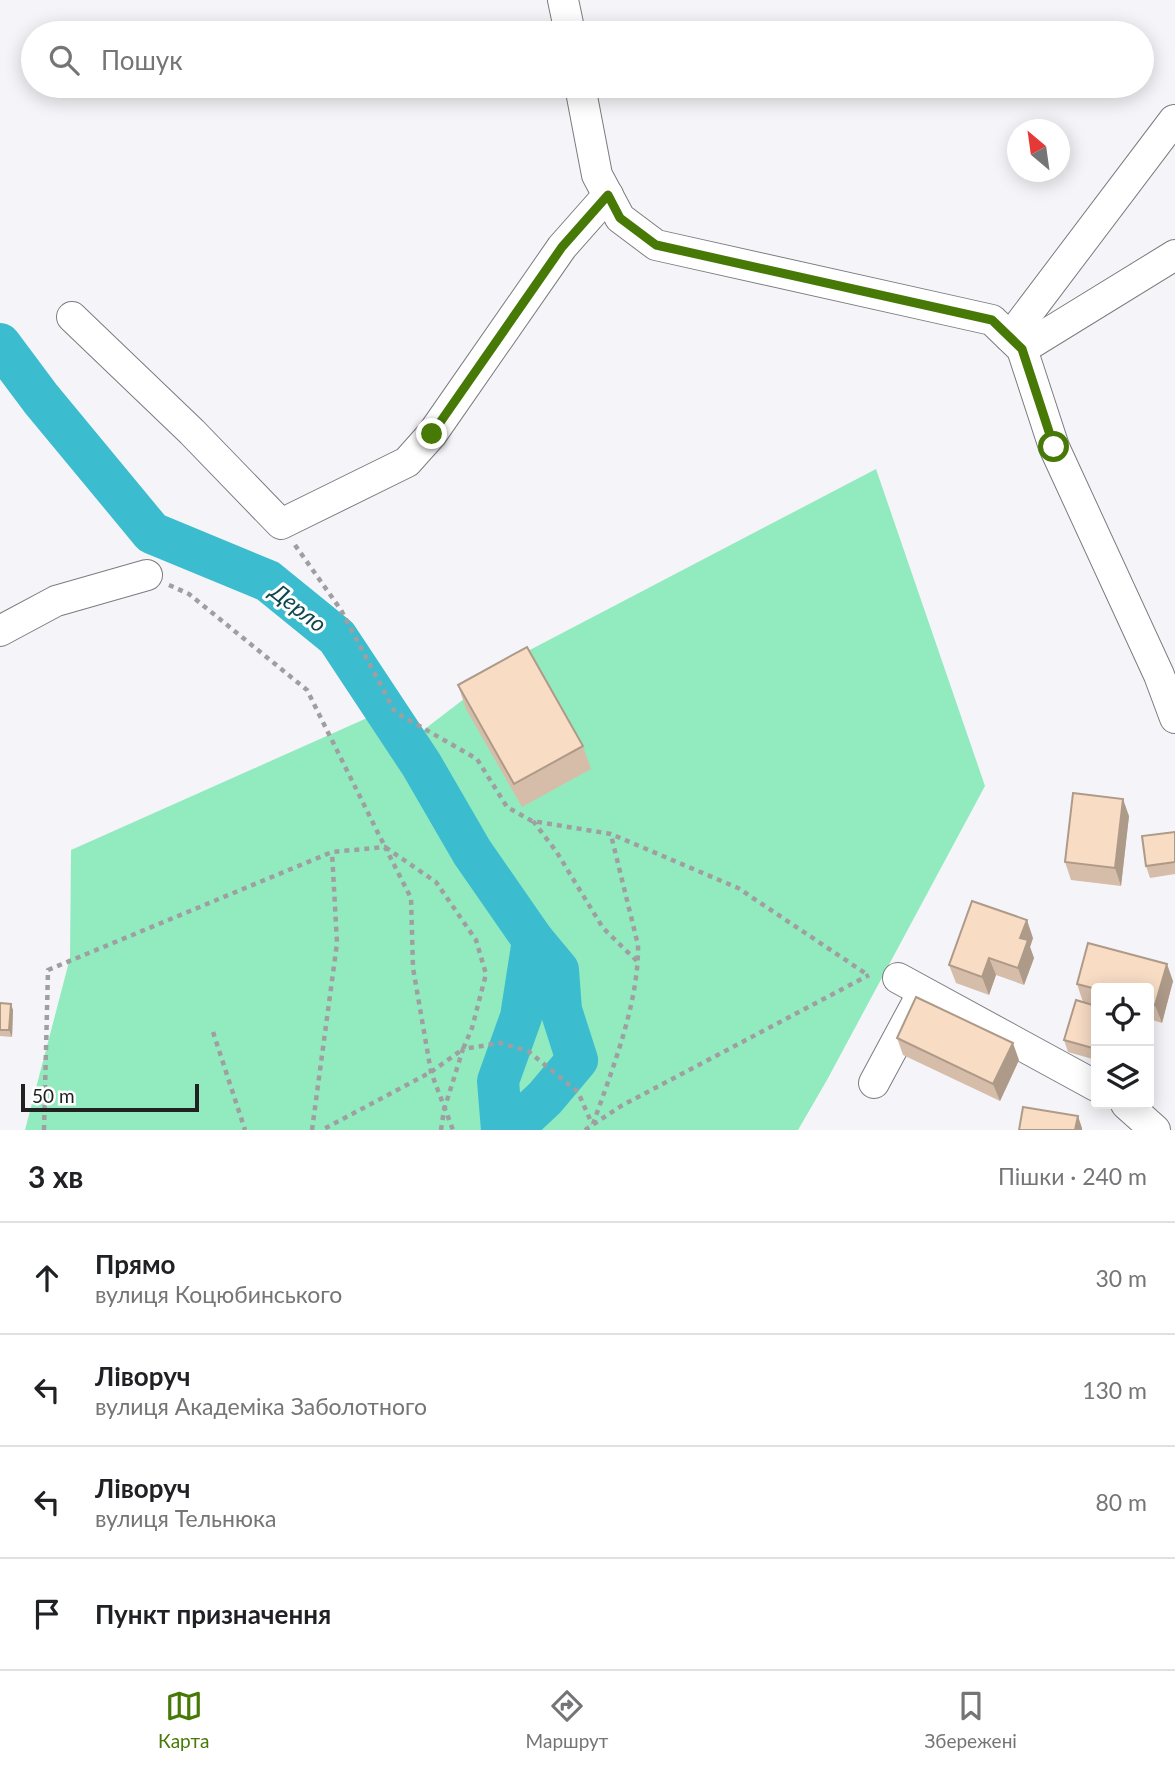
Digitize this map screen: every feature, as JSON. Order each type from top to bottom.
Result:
[{"type":"street","points":[[564,0],[568,21]]},
{"type":"street","points":[[582,98],[597,175],[620,218],[656,245],[992,320],[1016,343],[1054,447],[1160,675],[1175,718]]},
{"type":"street","points":[[1016,343],[1174,120]]},
{"type":"street","points":[[72,317],[192,432],[281,524],[407,462],[432,434],[562,247],[608,195]]},
{"type":"street","points":[[1016,343],[1175,255]]},
{"type":"street","points":[[0,631],[56,601],[147,575]]},
{"type":"street","points":[[874,1083],[910,985],[1091,1083]]},
{"type":"street","points":[[1131,1109],[1154,1130]]},
{"type":"path","points":[[281,524],[341,610],[395,712],[477,760],[507,807],[532,821],[611,834],[737,888],[868,975],[910,985]]},
{"type":"path","points":[[147,575],[189,594],[307,690],[411,898],[413,968],[430,1072],[453,1130]]},
{"type":"path","points":[[532,821],[556,851],[603,928],[639,963]]},
{"type":"path","points":[[593,1125],[621,1043],[639,963],[639,945],[611,834]]},
{"type":"path","points":[[44,1130],[48,971],[332,852],[385,847],[436,882],[476,940],[485,974],[472,1028],[444,1110],[441,1130]]},
{"type":"path","points":[[312,1130],[337,943],[332,852]]},
{"type":"path","points":[[584,1130],[621,1106],[868,975]]},
{"type":"path","points":[[213,1032],[244,1130]]},
{"type":"path","points":[[322,1130],[430,1072],[463,1049],[500,1043],[528,1051],[555,1071],[578,1092],[593,1125]]},
{"type":"green space","points":[[876,469],[985,786],[798,1130],[25,1130],[70,958],[71,850],[376,714],[413,738],[524,653]]},
{"type":"building","points":[[527,647],[583,746],[514,784],[458,685]]},
{"type":"building","points":[[1073,793],[1123,799],[1115,868],[1065,862]]},
{"type":"building","points":[[1175,832],[1175,862],[1146,866],[1142,836]]},
{"type":"building","points":[[972,901],[1027,920],[1020,938],[1028,940],[1018,968],[989,958],[982,977],[949,965]]},
{"type":"building","points":[[1088,943],[1167,964],[1155,1005],[1154,983],[1091,983],[1091,988],[1077,984]]},
{"type":"building","points":[[916,997],[1013,1043],[993,1084],[897,1038]]},
{"type":"building","points":[[1076,1000],[1091,1004],[1091,1048],[1064,1040]]},
{"type":"building","points":[[0,1003],[11,1004],[9,1030],[0,1030]]},
{"type":"building","points":[[1023,1107],[1078,1116],[1075,1130],[1019,1130]]},
{"type":"waterway","name":"Дерло","points":[[0,344],[41,399],[152,533],[268,581],[337,637],[421,764],[472,852],[533,940],[558,970],[561,1010],[577,1060],[545,1098],[511,1130]]},
{"type":"waterway","name":"Дерло","points":[[502,1130],[498,1081],[521,1017],[533,940]]},
{"type":"route","points":[[432,434],[562,247],[608,195],[620,218],[656,245],[992,320],[1022,349],[1054,447]]}]
